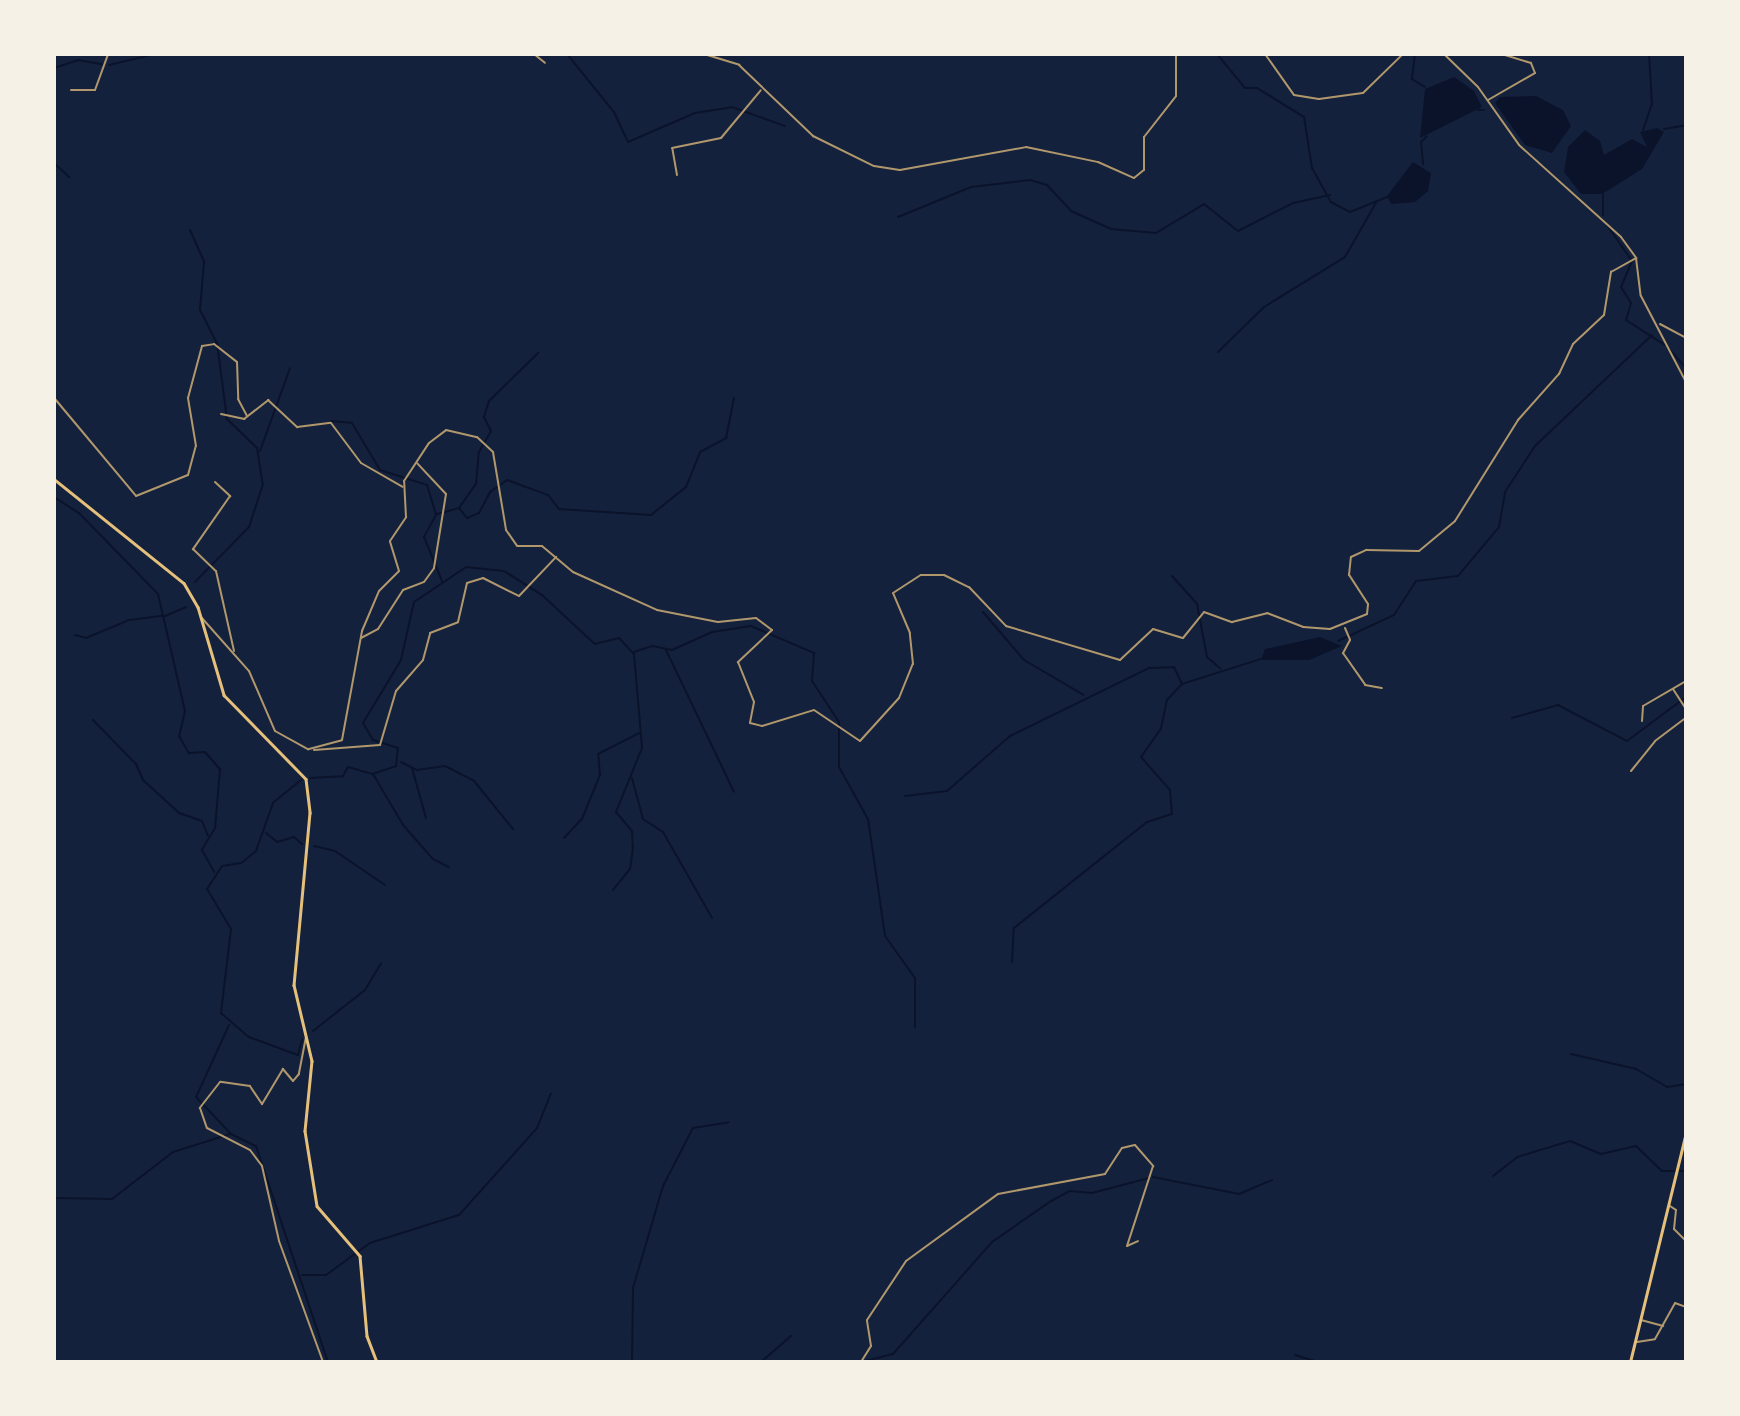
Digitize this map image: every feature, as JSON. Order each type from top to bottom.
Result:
[{"type":"main road","points":[[54,479],[172,569],[201,616],[224,695],[248,725],[297,763],[309,792],[294,985],[312,1061],[305,1132],[314,1198],[359,1253],[366,1325],[377,1362]]},
{"type":"main road","points":[[1630,1362],[1686,1133]]},
{"type":"street","points":[[71,90],[95,90],[108,54]]},
{"type":"street","points":[[534,54],[545,64]]},
{"type":"street","points":[[704,54],[739,65],[761,90],[823,142],[890,169],[1026,147],[1098,162],[1134,178],[1144,170],[1144,137],[1176,96],[1176,54]]},
{"type":"street","points":[[1265,54],[1294,95],[1319,99],[1363,93],[1403,54]]},
{"type":"street","points":[[1444,54],[1487,101],[1519,145],[1601,214],[1636,258],[1639,291],[1660,324],[1686,382]]},
{"type":"street","points":[[1487,101],[1535,73],[1531,63],[1502,54]]},
{"type":"street","points":[[677,175],[672,148],[721,138],[761,90]]},
{"type":"street","points":[[309,749],[342,740],[360,638],[374,600],[398,570],[390,541],[406,517],[404,487],[416,462],[446,430],[477,437],[494,454],[512,540],[557,555],[573,572],[657,610],[718,622],[760,620],[772,634],[747,649],[737,666],[754,702],[749,721],[762,726],[814,710],[860,741],[899,698],[913,664],[911,634],[893,593],[921,575],[944,575],[969,587],[1006,626],[1120,660],[1153,629],[1183,638],[1204,612],[1231,622],[1264,613],[1303,627],[1345,627],[1370,609],[1349,575],[1351,557],[1366,550],[1419,551],[1455,520],[1518,420],[1559,374],[1573,344],[1604,315],[1611,272],[1636,258]]},
{"type":"street","points":[[1660,324],[1686,338]]},
{"type":"street","points":[[55,399],[136,496],[188,475],[195,446],[188,398],[202,346],[214,344],[237,362],[238,399],[247,416]]},
{"type":"street","points":[[221,414],[247,416],[268,400],[297,427],[331,423],[361,463],[404,487]]},
{"type":"street","points":[[360,638],[378,629],[403,590],[424,582],[436,561],[446,494],[416,462]]},
{"type":"street","points":[[215,481],[230,496],[193,549],[215,568],[234,653]]},
{"type":"street","points":[[201,616],[234,653],[275,731],[309,749],[329,753],[380,745],[396,691],[421,662],[430,633],[458,622],[467,583],[483,578],[519,596],[557,555]]},
{"type":"street","points":[[1345,627],[1350,640],[1343,653],[1365,684],[1382,688]]},
{"type":"street","points":[[1642,721],[1643,706],[1686,681]]},
{"type":"street","points":[[1673,688],[1686,709]]},
{"type":"street","points":[[1632,771],[1656,739],[1686,718]]},
{"type":"street","points":[[306,1037],[297,1077],[293,1081],[283,1069],[261,1105],[250,1086],[220,1082],[200,1108],[207,1128],[260,1161],[279,1241],[323,1362]]},
{"type":"street","points":[[861,1362],[871,1346],[867,1320],[906,1261],[998,1194],[1105,1174],[1122,1148],[1135,1145],[1154,1170],[1127,1246],[1138,1241]]},
{"type":"street","points":[[1670,1206],[1676,1210],[1675,1231],[1686,1241]]},
{"type":"street","points":[[1636,1342],[1653,1340],[1664,1327],[1675,1303],[1686,1307]]},
{"type":"street","points":[[1642,1320],[1664,1327]]},
{"type":"water","points":[[1454,77],[1474,91],[1482,107],[1420,138],[1425,89]]},
{"type":"water","points":[[1536,96],[1563,110],[1571,126],[1552,153],[1525,145],[1495,103],[1500,97]]},
{"type":"water","points":[[1657,128],[1664,132],[1642,169],[1602,194],[1581,194],[1564,172],[1568,147],[1585,130],[1600,141],[1604,155],[1632,139],[1647,147],[1640,132]]},
{"type":"water","points":[[1413,162],[1431,173],[1428,191],[1415,202],[1391,204],[1387,196]]},
{"type":"water","points":[[1320,637],[1342,646],[1309,660],[1261,660],[1265,649]]},
{"type":"waterway","points":[[109,65],[155,54]]},
{"type":"waterway","points":[[567,54],[614,112],[628,142],[695,113],[732,107],[785,126]]},
{"type":"waterway","points":[[1217,54],[1245,88],[1257,88],[1304,117],[1312,168],[1331,202],[1350,212],[1387,197]]},
{"type":"waterway","points":[[1415,54],[1412,79],[1425,87]]},
{"type":"waterway","points":[[1643,130],[1652,104],[1649,54]]},
{"type":"waterway","points":[[54,68],[78,60],[105,65]]},
{"type":"waterway","points":[[1478,110],[1484,110]]},
{"type":"waterway","points":[[1664,129],[1686,125]]},
{"type":"waterway","points":[[1423,164],[1421,142],[1427,136]]},
{"type":"waterway","points":[[54,163],[69,177]]},
{"type":"waterway","points":[[898,217],[971,187],[1030,180],[1047,185],[1071,211],[1111,229],[1156,233],[1204,204],[1238,231],[1293,203],[1330,195]]},
{"type":"waterway","points":[[1603,191],[1603,215]]},
{"type":"waterway","points":[[1218,352],[1264,307],[1345,257],[1377,201]]},
{"type":"waterway","points":[[1607,225],[1632,261],[1621,287],[1631,303],[1626,320],[1665,345]]},
{"type":"waterway","points":[[190,230],[204,262],[200,310],[217,343],[227,419],[257,448],[263,484],[249,527],[195,582]]},
{"type":"waterway","points":[[1338,641],[1394,615],[1416,581],[1458,576],[1499,527],[1505,492],[1535,446],[1652,335]]},
{"type":"waterway","points":[[1669,349],[1686,368]]},
{"type":"waterway","points":[[437,514],[459,508],[476,484],[479,452],[491,431],[484,417],[489,401],[538,353]]},
{"type":"waterway","points":[[260,451],[290,368]]},
{"type":"waterway","points":[[459,508],[467,518],[479,513],[490,492],[507,480],[548,495],[559,509],[651,515],[686,487],[700,452],[726,438],[734,398]]},
{"type":"waterway","points":[[331,421],[352,423],[380,470],[427,485],[436,515],[424,537],[442,581]]},
{"type":"waterway","points":[[54,497],[79,513],[158,594],[185,711],[179,736],[189,753],[205,752],[220,769],[215,828],[202,850],[214,872]]},
{"type":"waterway","points":[[310,778],[343,776],[348,767],[372,774],[396,766],[398,748],[373,740],[363,723],[401,660],[414,602],[466,567],[504,571],[542,595],[595,644],[619,638],[634,654],[642,748],[616,812],[632,831],[633,848],[630,869],[613,890]]},
{"type":"waterway","points":[[1172,576],[1197,604],[1207,657],[1221,669]]},
{"type":"waterway","points":[[165,616],[186,607]]},
{"type":"waterway","points":[[983,612],[1024,660],[1084,695]]},
{"type":"waterway","points":[[75,635],[86,638],[129,620],[163,616]]},
{"type":"waterway","points":[[634,652],[653,646],[672,650],[712,632],[751,626],[814,653],[812,681],[839,722],[839,767],[868,819],[885,936],[915,978],[915,1027]]},
{"type":"waterway","points":[[666,650],[734,792]]},
{"type":"waterway","points":[[1012,962],[1014,928],[1147,822],[1172,814],[1170,790],[1141,757],[1161,728],[1167,700],[1182,684],[1261,659]]},
{"type":"waterway","points":[[905,796],[947,791],[1010,736],[1149,668],[1174,667],[1182,684]]},
{"type":"waterway","points":[[1512,718],[1558,705],[1627,741],[1686,697]]},
{"type":"waterway","points":[[93,720],[136,764],[143,780],[179,813],[202,821],[208,836]]},
{"type":"waterway","points":[[564,838],[582,819],[600,775],[598,754],[639,733]]},
{"type":"waterway","points":[[401,762],[417,770],[445,766],[474,781],[513,829]]},
{"type":"waterway","points":[[412,768],[426,818]]},
{"type":"waterway","points":[[373,774],[403,825],[433,859],[449,867]]},
{"type":"waterway","points":[[632,778],[643,819],[663,832],[712,918]]},
{"type":"waterway","points":[[301,780],[273,803],[256,851],[241,863],[222,866],[207,889],[231,929],[221,1013],[249,1037],[298,1055],[302,1040]]},
{"type":"waterway","points":[[266,833],[277,842],[294,837],[302,844]]},
{"type":"waterway","points":[[314,846],[335,851],[385,885]]},
{"type":"waterway","points":[[313,1031],[365,990],[381,963]]},
{"type":"waterway","points":[[229,1025],[196,1097],[231,1134],[256,1146],[328,1362]]},
{"type":"waterway","points":[[1571,1054],[1636,1069],[1667,1087],[1686,1084]]},
{"type":"waterway","points":[[302,1275],[326,1275],[370,1243],[459,1215],[537,1128],[551,1094]]},
{"type":"waterway","points":[[632,1362],[633,1288],[663,1186],[693,1128],[729,1122]]},
{"type":"waterway","points":[[54,1198],[112,1199],[173,1152],[230,1134]]},
{"type":"waterway","points":[[1493,1176],[1517,1157],[1570,1141],[1601,1154],[1636,1146],[1662,1171],[1686,1171]]},
{"type":"waterway","points":[[1153,1177],[1239,1194],[1272,1180]]},
{"type":"waterway","points":[[866,1361],[893,1354],[992,1242],[1051,1201],[1070,1191],[1092,1193],[1149,1178]]},
{"type":"waterway","points":[[761,1362],[791,1336]]},
{"type":"waterway","points":[[1295,1355],[1318,1362]]}]
